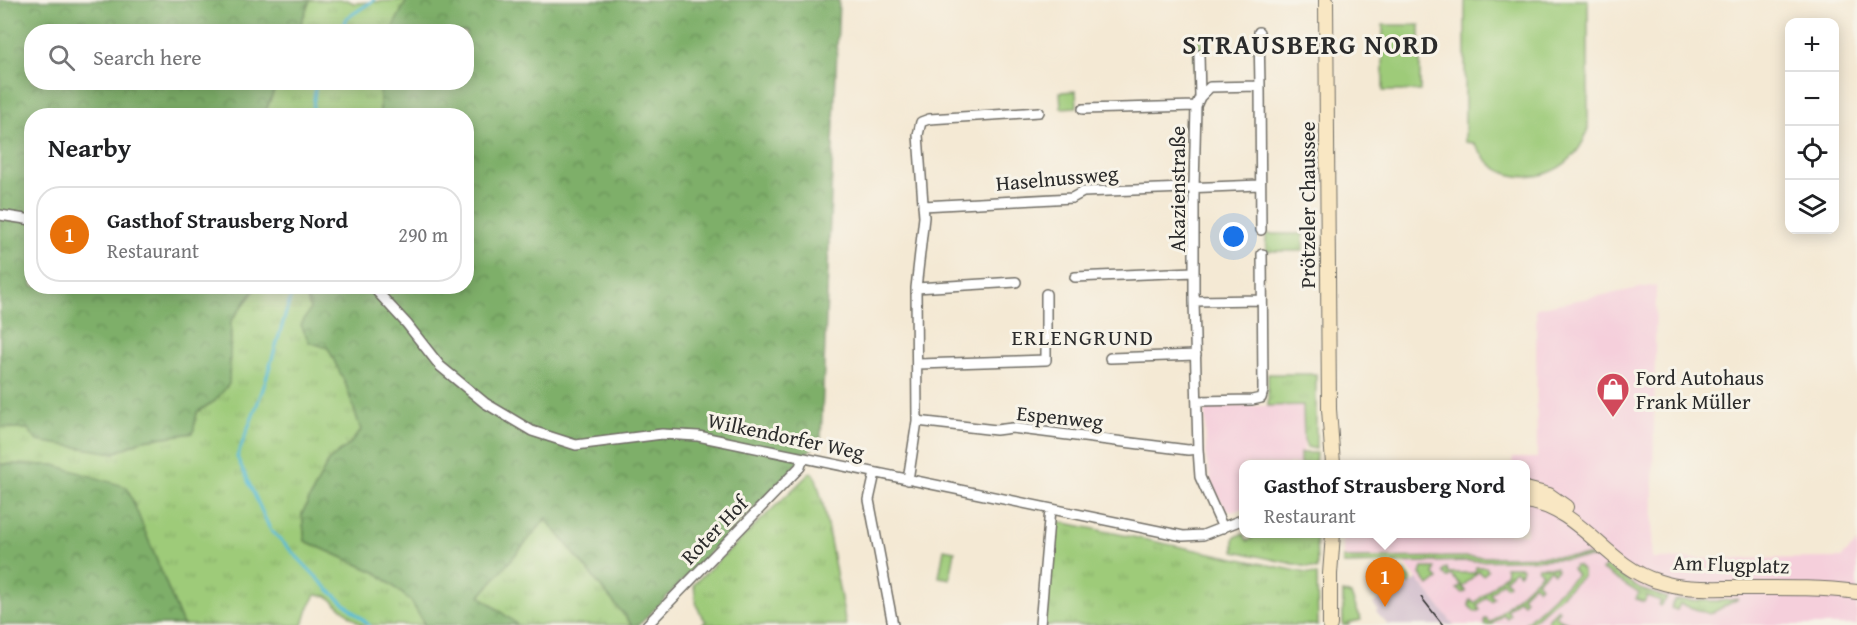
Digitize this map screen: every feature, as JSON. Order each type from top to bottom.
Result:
[{"type":"main road","name":"Prötzeler Chaussee","points":[[1326,0],[1329,409],[1333,460]]},
{"type":"main road","name":"Prötzeler Chaussee","points":[[1324,460],[1329,409]]},
{"type":"main road","name":"Am Flugplatz","points":[[1530,490],[1549,495],[1578,515],[1612,553]]},
{"type":"main road","name":"Am Flugplatz","points":[[1530,502],[1548,506],[1572,520],[1644,576],[1675,586],[1829,588],[1857,592]]},
{"type":"main road","points":[[1326,538],[1330,574]]},
{"type":"main road","points":[[1330,625],[1333,538]]},
{"type":"street","points":[[1259,32],[1261,230]]},
{"type":"street","name":"Akazienstraße","points":[[1199,56],[1200,97],[1196,106],[1194,188],[1198,449],[1200,477],[1223,528]]},
{"type":"street","points":[[1200,97],[1210,87],[1260,86]]},
{"type":"street","name":"Akazienstraße","points":[[1083,109],[1196,106]]},
{"type":"street","points":[[908,480],[917,421],[916,288],[923,206],[918,135],[921,122],[929,119],[1039,112]]},
{"type":"street","name":"Haselnussweg","points":[[923,206],[1072,198],[1083,192],[1260,185]]},
{"type":"street","points":[[0,214],[24,218]]},
{"type":"street","points":[[1197,400],[1261,398],[1263,391],[1262,254]]},
{"type":"street","name":"Akazienstraße","points":[[1075,278],[1194,272]]},
{"type":"street","points":[[916,288],[1016,282]]},
{"type":"street","name":"Wilkendorfer Weg","points":[[379,294],[407,324],[440,366],[484,403],[532,431],[576,445],[662,434],[698,436],[1183,536],[1203,536],[1239,521]]},
{"type":"street","points":[[918,364],[1046,360],[1046,294]]},
{"type":"street","points":[[1194,301],[1262,300]]},
{"type":"street","points":[[1110,358],[1196,355]]},
{"type":"street","name":"Espenweg","points":[[917,421],[996,430],[1012,428],[1188,450],[1198,449]]},
{"type":"street","name":"Roter Hof","points":[[647,625],[801,466],[803,459]]},
{"type":"street","points":[[874,473],[869,500],[893,625]]},
{"type":"street","points":[[1040,625],[1050,509]]},
{"type":"shaded area","points":[[1656,285],[1652,559],[1841,558],[1857,543],[1857,625],[1454,625],[1405,564],[1343,564],[1343,538],[1530,538],[1530,460],[1513,460],[1513,458],[1537,458],[1536,308]]},
{"type":"shaded area","points":[[1304,405],[1304,460],[1239,460],[1239,510],[1232,512],[1224,508],[1213,489],[1206,458],[1205,407]]},
{"type":"shaded area","points":[[1417,579],[1454,625],[1388,625],[1376,612],[1378,610],[1373,604],[1385,595],[1389,600]]},
{"type":"green space","points":[[0,0],[310,0],[301,24],[24,24],[24,90],[274,90],[267,108],[24,108],[24,294],[252,294],[231,321],[229,384],[215,401],[197,412],[193,433],[143,440],[114,453],[37,441],[28,429],[0,427]]},
{"type":"green space","points":[[310,0],[347,0],[354,3],[407,0],[395,24],[301,24]]},
{"type":"green space","points":[[407,0],[839,0],[821,439],[639,625],[632,625],[546,519],[480,596],[518,625],[425,625],[411,601],[377,573],[305,541],[302,514],[329,460],[349,445],[361,430],[346,385],[328,348],[309,342],[301,325],[310,309],[306,294],[474,294],[474,108],[380,108],[380,90],[474,90],[474,24],[395,24]]},
{"type":"green space","points":[[1465,0],[1588,0],[1588,128],[1575,153],[1554,170],[1527,177],[1513,175],[1491,165],[1474,143],[1465,142]]},
{"type":"green space","points":[[1383,25],[1420,25],[1420,91],[1383,91]]},
{"type":"green space","points":[[1201,33],[1203,81],[1195,81],[1194,34]]},
{"type":"green space","points":[[274,90],[380,90],[380,108],[267,108]]},
{"type":"green space","points":[[1076,91],[1077,107],[1061,108],[1060,92]]},
{"type":"green space","points":[[1266,234],[1303,234],[1303,251],[1266,251]]},
{"type":"green space","points":[[252,294],[306,294],[310,309],[309,342],[328,348],[346,385],[361,430],[349,445],[329,460],[302,514],[305,541],[377,573],[411,601],[425,625],[361,625],[327,596],[316,595],[303,625],[183,625],[132,500],[54,465],[0,464],[0,427],[28,429],[114,453],[143,440],[193,433],[197,412],[215,401],[231,344],[231,321]]},
{"type":"green space","points":[[1268,374],[1316,374],[1316,449],[1307,447],[1304,440],[1303,405],[1268,406]]},
{"type":"green space","points":[[1300,453],[1316,453],[1315,460],[1300,460]]},
{"type":"green space","points":[[0,464],[54,465],[127,487],[183,625],[0,625]]},
{"type":"green space","points":[[811,472],[816,478],[823,504],[846,625],[701,625],[706,621],[697,604],[694,584]]},
{"type":"green space","points":[[546,518],[632,625],[518,625],[480,596]]},
{"type":"green space","points":[[1051,520],[1317,575],[1318,625],[1044,625]]},
{"type":"green space","points":[[1239,535],[1239,538],[1246,538],[1247,541],[1251,538],[1316,538],[1317,569],[1234,551],[1234,538]]},
{"type":"green space","points":[[944,549],[955,551],[950,579],[939,577]]},
{"type":"green space","points":[[1597,556],[1599,558],[1343,564],[1343,558]]},
{"type":"green space","points":[[1578,566],[1583,571],[1583,576],[1528,625],[1523,625],[1577,575],[1572,569]]},
{"type":"green space","points":[[1606,566],[1640,589],[1667,598],[1661,606],[1659,605],[1661,601],[1647,596],[1644,602],[1636,599],[1639,593],[1602,570]]},
{"type":"green space","points":[[1476,567],[1486,567],[1488,571],[1483,575],[1479,571],[1462,587],[1466,592],[1463,593],[1457,589],[1461,585],[1451,575],[1447,578],[1443,572],[1447,568],[1448,573],[1475,573]]},
{"type":"green space","points":[[1505,567],[1522,567],[1522,570],[1519,574],[1515,570],[1505,579],[1509,584],[1506,586],[1502,582],[1490,594],[1494,598],[1491,601],[1486,597],[1477,606],[1480,610],[1475,612],[1469,606],[1469,601],[1475,603],[1507,573]]},
{"type":"green space","points":[[1539,567],[1556,567],[1557,570],[1554,573],[1550,569],[1537,581],[1541,586],[1538,588],[1534,584],[1522,596],[1526,600],[1523,603],[1519,599],[1507,610],[1510,615],[1507,618],[1503,614],[1491,625],[1485,625],[1484,620],[1490,623],[1542,573]]},
{"type":"green space","points":[[1422,568],[1435,568],[1434,575],[1438,579],[1429,586],[1420,574]]},
{"type":"green space","points":[[1393,569],[1405,572],[1411,580],[1410,584],[1396,580],[1391,572]]},
{"type":"green space","points":[[1343,592],[1351,595],[1361,620],[1348,623],[1349,625],[1343,625]]},
{"type":"green space","points":[[1738,599],[1710,614],[1680,604],[1677,610],[1671,608],[1675,600]]},
{"type":"green space","points":[[1558,609],[1556,617],[1574,625],[1565,625],[1566,623],[1560,621],[1558,625],[1546,625]]},
{"type":"waterway","points":[[344,24],[347,18],[374,0]]},
{"type":"waterway","points":[[313,108],[315,90]]},
{"type":"waterway","points":[[292,294],[263,389],[237,457],[270,529],[329,590],[369,625]]},
{"type":"tram line","points":[[1421,597],[1443,625]]},
{"type":"place","name":"Ford Autohaus Frank Müller","points":[[1613,418]]},
{"type":"place","name":"Gasthof Strausberg Nord","points":[[1385,607]]},
{"type":"district","name":"STRAUSBERG NORD","points":[[1311,44]]},
{"type":"district","name":"ERLENGRUND","points":[[1083,337]]}]
